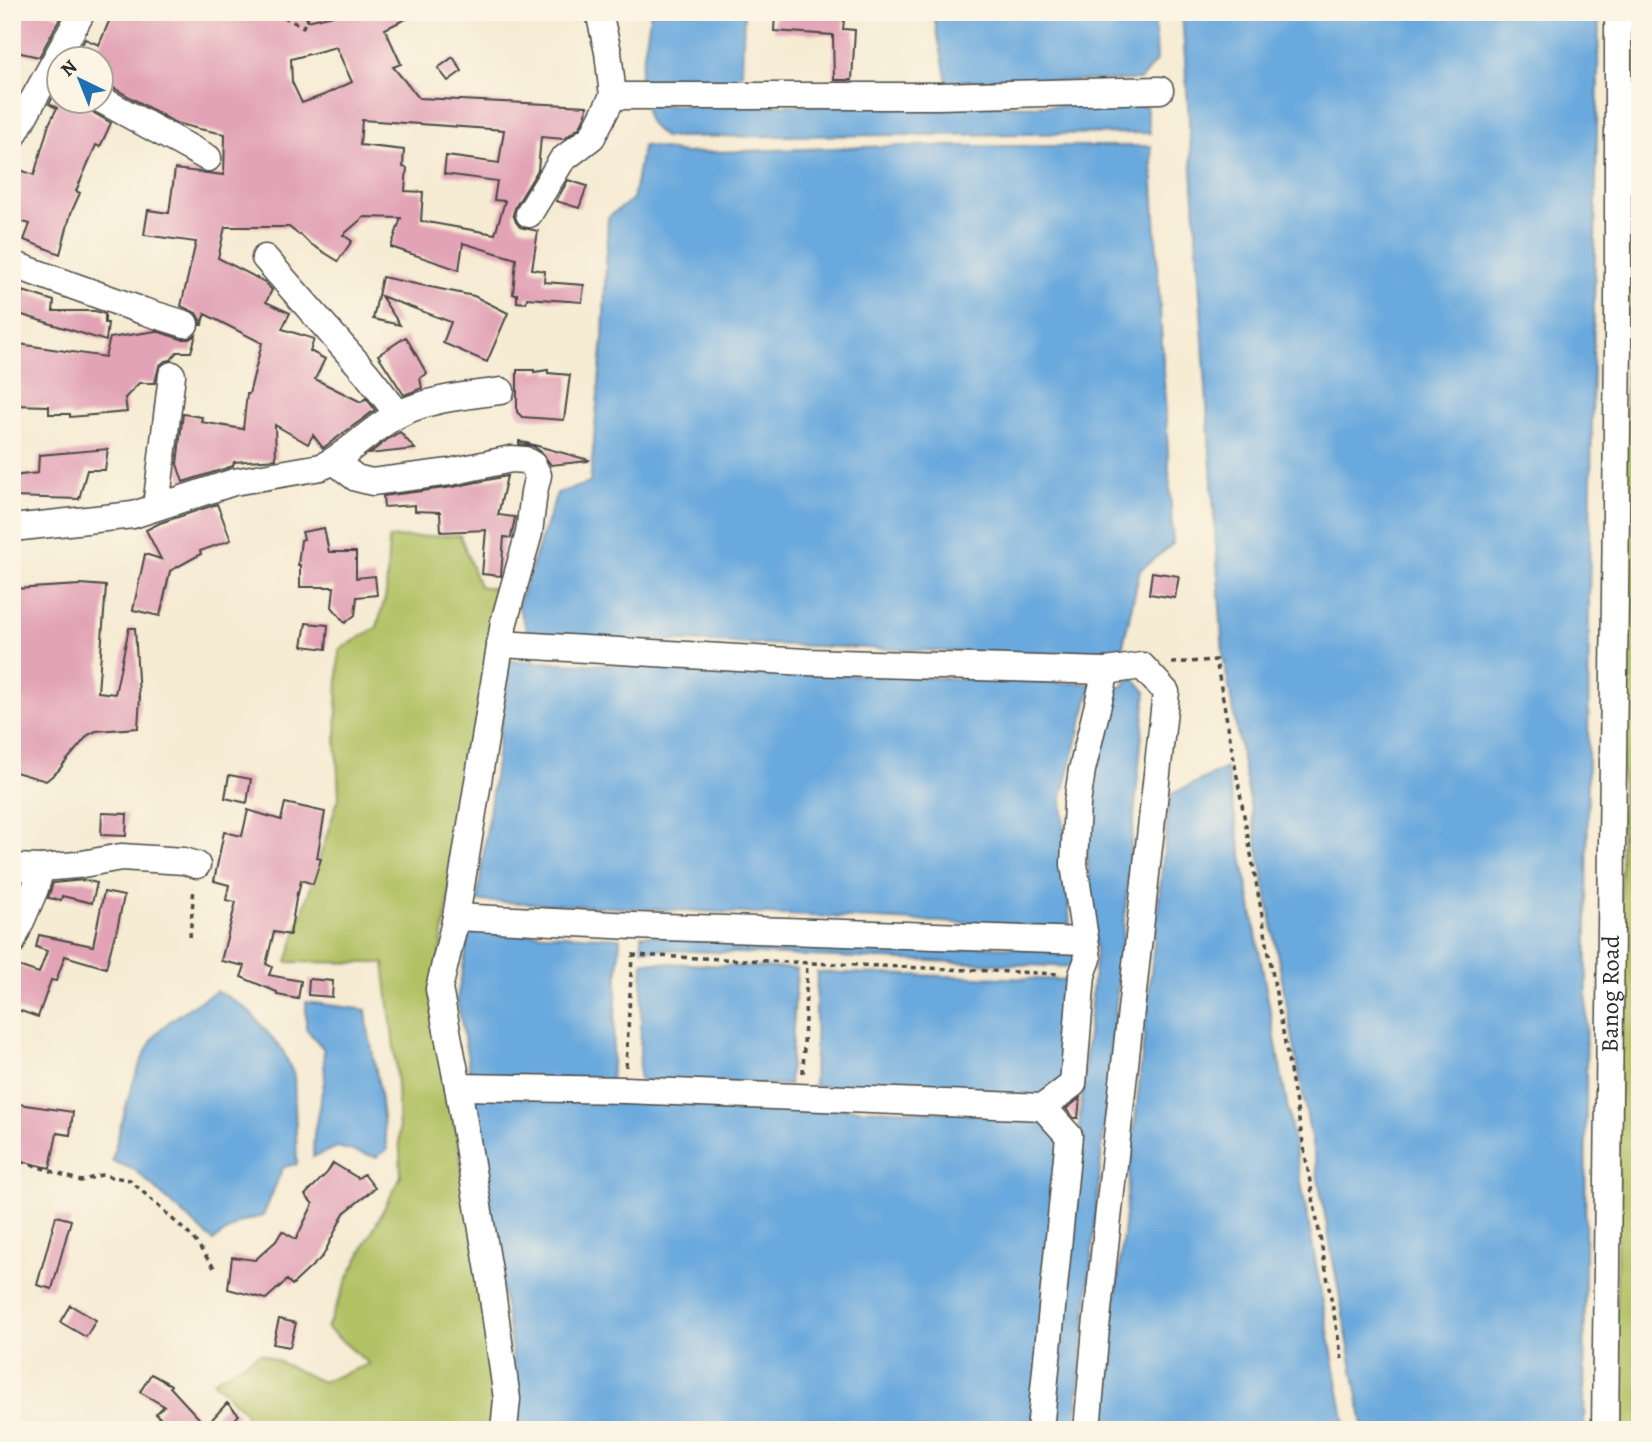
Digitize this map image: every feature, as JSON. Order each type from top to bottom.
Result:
[{"type":"street","points":[[67,46],[82,12]]},
{"type":"street","points":[[529,214],[562,160],[592,136],[613,96],[608,52],[599,12]]},
{"type":"street","name":"Banog Road","points":[[1605,1430],[1618,384],[1618,12]]},
{"type":"street","points":[[12,138],[46,87]]},
{"type":"street","points":[[613,96],[937,96],[1160,90]]},
{"type":"street","points":[[116,108],[208,158]]},
{"type":"street","points":[[265,258],[366,373],[398,414]]},
{"type":"street","points":[[12,264],[185,324]]},
{"type":"street","points":[[156,507],[172,375]]},
{"type":"street","points":[[12,528],[133,515],[234,482],[321,467],[334,461],[435,390],[501,391]]},
{"type":"street","points":[[334,461],[356,478],[372,482],[450,472],[511,459],[525,460],[533,465],[538,475],[529,533],[504,622],[456,917],[439,989],[489,1277],[507,1399],[504,1430]]},
{"type":"street","points":[[500,645],[806,662],[1106,671],[1142,666],[1166,692],[1097,1314],[1087,1430]]},
{"type":"street","points":[[457,1087],[803,1096],[1043,1107],[1073,1084],[1082,975],[1088,959],[1074,864],[1077,804],[1082,770],[1106,671]]},
{"type":"street","points":[[12,867],[77,865],[121,857],[184,861],[197,865]]},
{"type":"street","points":[[12,942],[35,889],[41,867]]},
{"type":"street","points":[[456,917],[633,926],[1085,941]]},
{"type":"street","points":[[1040,1430],[1069,1136],[1043,1107]]},
{"type":"path","points":[[275,12],[303,27],[310,12]]},
{"type":"path","points":[[1142,666],[1216,660],[1342,1359]]},
{"type":"path","points":[[190,937],[197,865]]},
{"type":"path","points":[[625,1090],[633,926]]},
{"type":"path","points":[[632,955],[1082,975]]},
{"type":"path","points":[[803,1096],[807,963]]},
{"type":"path","points":[[12,1158],[81,1181],[101,1175],[130,1180],[193,1238],[215,1269]]},
{"type":"green space","points":[[1630,12],[1640,12],[1640,1430],[1615,1430]]},
{"type":"green space","points":[[460,535],[479,586],[498,589],[434,990],[496,1386],[492,1430],[244,1430],[246,1413],[213,1381],[261,1353],[322,1382],[369,1364],[327,1328],[349,1276],[401,1176],[396,1065],[384,963],[287,962],[339,796],[336,736],[339,650],[377,627],[386,594],[389,538]]},
{"type":"water","points":[[651,12],[744,12],[742,73],[715,90],[652,86],[640,77]]},
{"type":"water","points":[[933,12],[1154,12],[1157,60],[1140,80],[947,82]]},
{"type":"water","points":[[1182,12],[1599,12],[1589,599],[1584,1430],[1364,1430],[1223,655]]},
{"type":"water","points":[[645,105],[1146,106],[1150,133],[664,137],[650,124]]},
{"type":"water","points":[[643,145],[683,153],[893,146],[1151,146],[1173,544],[1140,570],[1120,658],[529,635],[518,606],[557,493],[590,483],[603,337],[608,217],[633,199]]},
{"type":"water","points":[[510,661],[1092,684],[1062,797],[1070,928],[477,901]]},
{"type":"water","points":[[1133,677],[1146,692],[1075,1430],[1050,1430],[1096,950],[1082,804],[1116,691]]},
{"type":"water","points":[[1226,768],[1346,1430],[1102,1430],[1170,795]]},
{"type":"water","points":[[470,930],[620,938],[611,1081],[471,1076],[457,999]]},
{"type":"water","points":[[641,935],[1078,950],[1076,967],[642,949]]},
{"type":"water","points":[[643,962],[797,969],[789,1085],[639,1080]]},
{"type":"water","points":[[817,972],[1070,980],[1063,1080],[1037,1099],[814,1086]]},
{"type":"water","points":[[216,991],[249,1011],[282,1049],[294,1075],[297,1164],[283,1167],[263,1216],[240,1222],[213,1241],[135,1170],[112,1161],[137,1072],[153,1039],[175,1018]]},
{"type":"water","points":[[306,1002],[366,1010],[387,1150],[376,1157],[337,1147],[313,1157],[314,1133],[325,1077],[323,1048],[306,1029]]},
{"type":"water","points":[[473,1096],[1037,1115],[1062,1144],[1034,1430],[519,1430],[515,1372]]},
{"type":"building","points":[[12,12],[48,12],[61,17],[39,57],[12,51]]},
{"type":"building","points":[[113,12],[307,12],[307,21],[347,12],[420,12],[385,29],[401,64],[393,67],[419,98],[587,106],[580,127],[564,139],[541,137],[538,170],[513,214],[520,227],[538,231],[532,269],[545,271],[544,282],[584,285],[582,302],[527,298],[526,303],[517,302],[517,294],[513,294],[516,259],[463,243],[459,270],[391,247],[401,218],[364,217],[343,235],[352,241],[338,261],[289,227],[225,227],[218,258],[265,282],[272,290],[266,302],[290,313],[282,329],[314,339],[310,351],[325,359],[315,379],[361,402],[366,398],[375,410],[323,448],[313,435],[308,444],[275,425],[276,459],[234,462],[233,466],[183,482],[177,464],[183,414],[202,417],[201,422],[243,429],[247,394],[262,343],[205,314],[200,325],[196,313],[181,306],[196,242],[144,235],[148,210],[169,213],[175,169],[224,175],[225,134],[176,123],[116,89],[116,46],[81,46],[85,39],[99,45]],"holes":[[[336,47],[352,82],[302,103],[292,82],[291,59]],[[362,120],[504,130],[499,163],[446,156],[444,174],[497,181],[494,200],[505,201],[495,234],[421,221],[423,192],[405,191],[407,168],[403,167],[404,150],[360,145]]]},
{"type":"building","points":[[775,12],[845,12],[843,29],[855,30],[852,80],[834,80],[833,35],[774,31]]},
{"type":"building","points":[[453,57],[462,71],[448,81],[438,68]]},
{"type":"building","points":[[53,116],[99,116],[111,123],[100,147],[96,145],[76,191],[80,193],[71,213],[60,254],[24,240],[30,224],[12,219],[12,167],[34,175]]},
{"type":"building","points":[[568,180],[587,186],[579,208],[556,201]]},
{"type":"building","points":[[382,277],[474,296],[508,313],[487,362],[443,343],[451,322],[381,296],[400,325],[373,319]]},
{"type":"building","points":[[23,291],[54,301],[53,311],[95,311],[105,314],[105,323],[108,323],[106,341],[16,313]]},
{"type":"building","points":[[156,331],[181,339],[196,335],[191,352],[177,352],[171,360],[159,366],[155,383],[139,383],[125,398],[127,412],[70,417],[70,414],[49,414],[49,406],[12,405],[12,343],[105,357],[110,338]]},
{"type":"building","points":[[406,337],[427,374],[420,378],[422,388],[404,395],[378,355]]},
{"type":"building","points":[[517,370],[548,370],[548,373],[570,375],[564,420],[522,417],[517,412]]},
{"type":"building","points":[[400,432],[415,449],[369,454],[388,439]]},
{"type":"building","points":[[519,441],[589,460],[551,465],[533,446],[519,444]]},
{"type":"building","points":[[108,449],[105,470],[87,470],[79,499],[12,497],[12,476],[38,473],[39,455]]},
{"type":"building","points":[[507,476],[498,515],[515,517],[511,538],[504,537],[501,576],[482,574],[486,530],[441,532],[440,512],[415,511],[415,505],[384,507],[383,496],[453,487]]},
{"type":"building","points":[[217,504],[231,540],[200,551],[201,554],[170,571],[160,616],[133,610],[145,554],[161,559],[146,530]]},
{"type":"building","points":[[324,528],[329,552],[356,552],[356,578],[375,576],[377,595],[357,597],[355,615],[345,623],[332,607],[334,587],[300,587],[298,565],[301,540],[304,539],[302,532]]},
{"type":"building","points":[[1152,572],[1179,576],[1175,598],[1149,594]]},
{"type":"building","points":[[80,584],[106,586],[98,692],[115,694],[129,628],[135,628],[140,697],[138,728],[96,731],[88,735],[58,771],[46,781],[12,771],[14,589]]},
{"type":"building","points":[[306,623],[328,625],[326,649],[302,646]]},
{"type":"building","points":[[229,775],[251,779],[247,803],[225,798]]},
{"type":"building","points":[[285,803],[325,812],[317,858],[321,859],[313,884],[301,880],[290,935],[274,932],[266,964],[272,967],[269,975],[301,981],[298,999],[277,995],[277,992],[241,977],[245,966],[221,961],[236,902],[226,900],[229,885],[214,881],[224,832],[242,836],[248,810],[281,820]]},
{"type":"building","points":[[102,813],[127,814],[126,836],[101,835]]},
{"type":"building","points":[[84,880],[97,883],[92,903],[62,896],[61,900],[48,898],[53,883]]},
{"type":"building","points":[[104,892],[124,896],[106,968],[65,956],[56,981],[51,980],[38,1017],[12,1008],[12,964],[39,973],[47,951],[36,947],[39,935],[93,946]]},
{"type":"building","points":[[309,979],[333,981],[332,997],[308,995]]},
{"type":"building","points":[[1080,1098],[1078,1118],[1074,1118],[1066,1109]]},
{"type":"building","points":[[12,1103],[73,1112],[70,1135],[57,1133],[50,1168],[12,1159]]},
{"type":"building","points":[[333,1163],[358,1178],[364,1174],[375,1188],[344,1213],[323,1256],[292,1285],[287,1280],[266,1299],[228,1289],[232,1257],[255,1260],[276,1241],[282,1231],[296,1239],[313,1204],[305,1195]]},
{"type":"building","points":[[56,1216],[71,1220],[52,1289],[37,1285]]},
{"type":"building","points":[[70,1305],[96,1320],[86,1337],[60,1322]]},
{"type":"building","points":[[279,1319],[296,1323],[290,1347],[273,1344]]},
{"type":"building","points":[[151,1374],[171,1385],[206,1426],[227,1403],[239,1415],[225,1430],[146,1430],[160,1418],[156,1414],[164,1406],[140,1392]]}]
